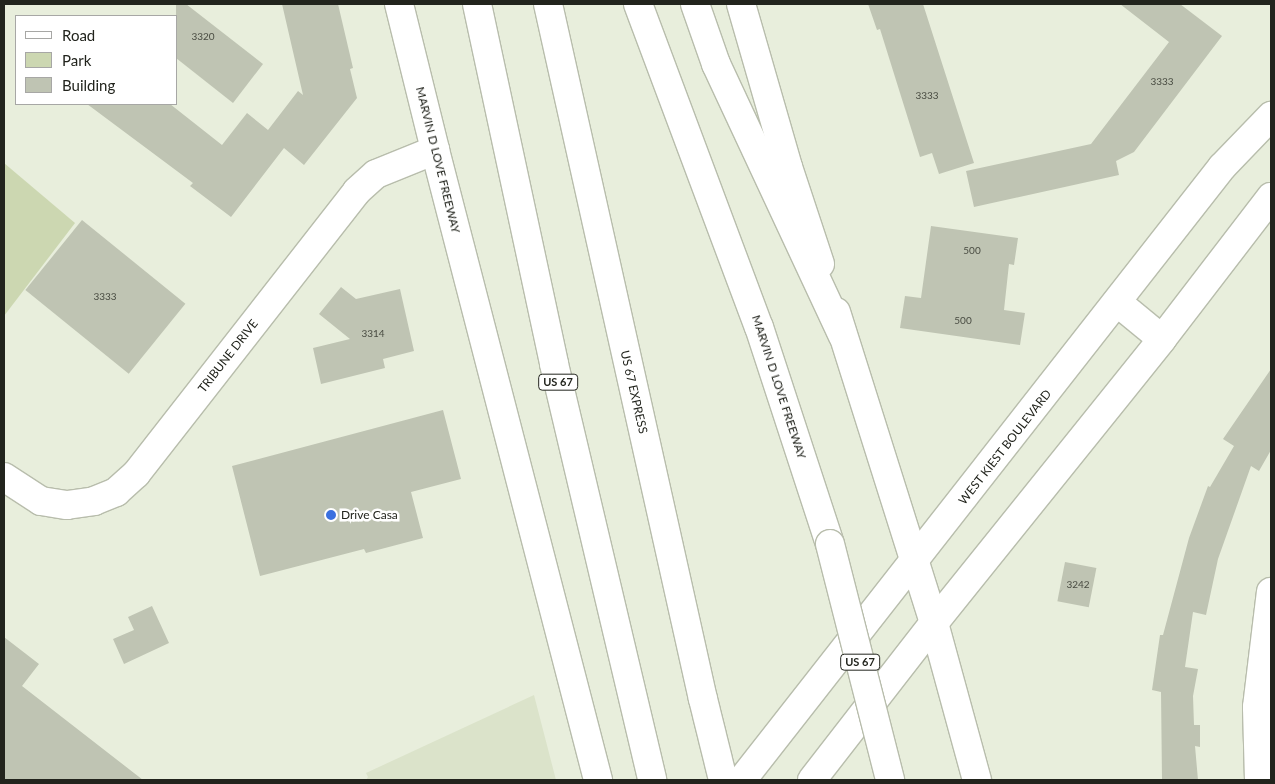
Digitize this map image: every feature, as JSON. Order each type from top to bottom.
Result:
[{"type":"main road","name":"MARVIN D LOVE FREEWAY","points":[[399,4],[598,780]]},
{"type":"main road","name":"US 67","points":[[478,4],[556,374],[650,769]]},
{"type":"main road","name":"US 67 EXPRESS","points":[[548,4],[703,699],[723,780]]},
{"type":"main road","name":"MARVIN D LOVE FREEWAY","points":[[638,4],[759,327],[830,544],[890,780]]},
{"type":"main road","points":[[695,4],[716,64],[843,336]]},
{"type":"main road","points":[[741,4],[788,167],[934,623],[977,780]]},
{"type":"main road","name":"WEST KIEST BOULEVARD","points":[[742,780],[1222,167],[1271,116]]},
{"type":"main road","name":"TRIBUNE DRIVE","points":[[4,476],[41,501],[67,505],[94,501],[116,492],[136,474],[357,191],[376,174],[435,150]]},
{"type":"main road","points":[[812,780],[934,623],[1162,339],[1271,197]]},
{"type":"main road","points":[[1117,302],[1162,339]]},
{"type":"main road","points":[[1259,780],[1257,707],[1271,592]]},
{"type":"shaded area","points":[[534,695],[556,780],[366,780],[368,777],[366,773]]},
{"type":"green space","points":[[4,163],[75,223],[4,316]]},
{"type":"building","points":[[176,4],[186,4],[263,64],[233,103],[178,60],[178,15],[176,15]]},
{"type":"building","points":[[282,4],[338,4],[353,68],[350,69],[357,98],[304,165],[284,148],[231,217],[190,186],[193,183],[88,105],[171,105],[222,145],[247,113],[268,130],[298,91],[303,95]]},
{"type":"building","points":[[868,4],[923,4],[974,163],[939,174],[932,153],[920,157],[880,29],[877,30]]},
{"type":"building","points":[[1120,4],[1180,4],[1222,36],[1134,152],[1116,161],[1119,175],[974,207],[966,171],[1091,144],[1169,42]]},
{"type":"building","points":[[82,220],[185,304],[129,374],[25,290]]},
{"type":"building","points":[[931,226],[1018,238],[1014,265],[1009,264],[1004,310],[1025,313],[1020,345],[900,328],[905,296],[921,298]]},
{"type":"building","points":[[341,287],[356,299],[400,289],[414,351],[383,359],[385,368],[321,384],[313,348],[350,339],[319,314]]},
{"type":"building","points":[[1271,369],[1271,450],[1259,471],[1251,466],[1218,559],[1206,615],[1193,612],[1185,667],[1198,669],[1193,696],[1194,725],[1200,725],[1200,747],[1195,746],[1198,780],[1162,780],[1161,692],[1152,690],[1160,635],[1163,635],[1189,538],[1208,486],[1210,487],[1234,446],[1223,439]]},
{"type":"building","name":"Drive Casa","points":[[443,410],[461,479],[411,492],[423,538],[366,553],[364,549],[260,576],[232,466]]},
{"type":"building","points":[[1065,562],[1096,568],[1089,607],[1057,601]]},
{"type":"building","points":[[152,606],[169,643],[124,664],[113,639],[134,630],[128,617]]},
{"type":"building","points":[[4,637],[39,664],[22,686],[143,780],[4,780]]},
{"type":"place","name":"Drive Casa","points":[[331,515]]}]
